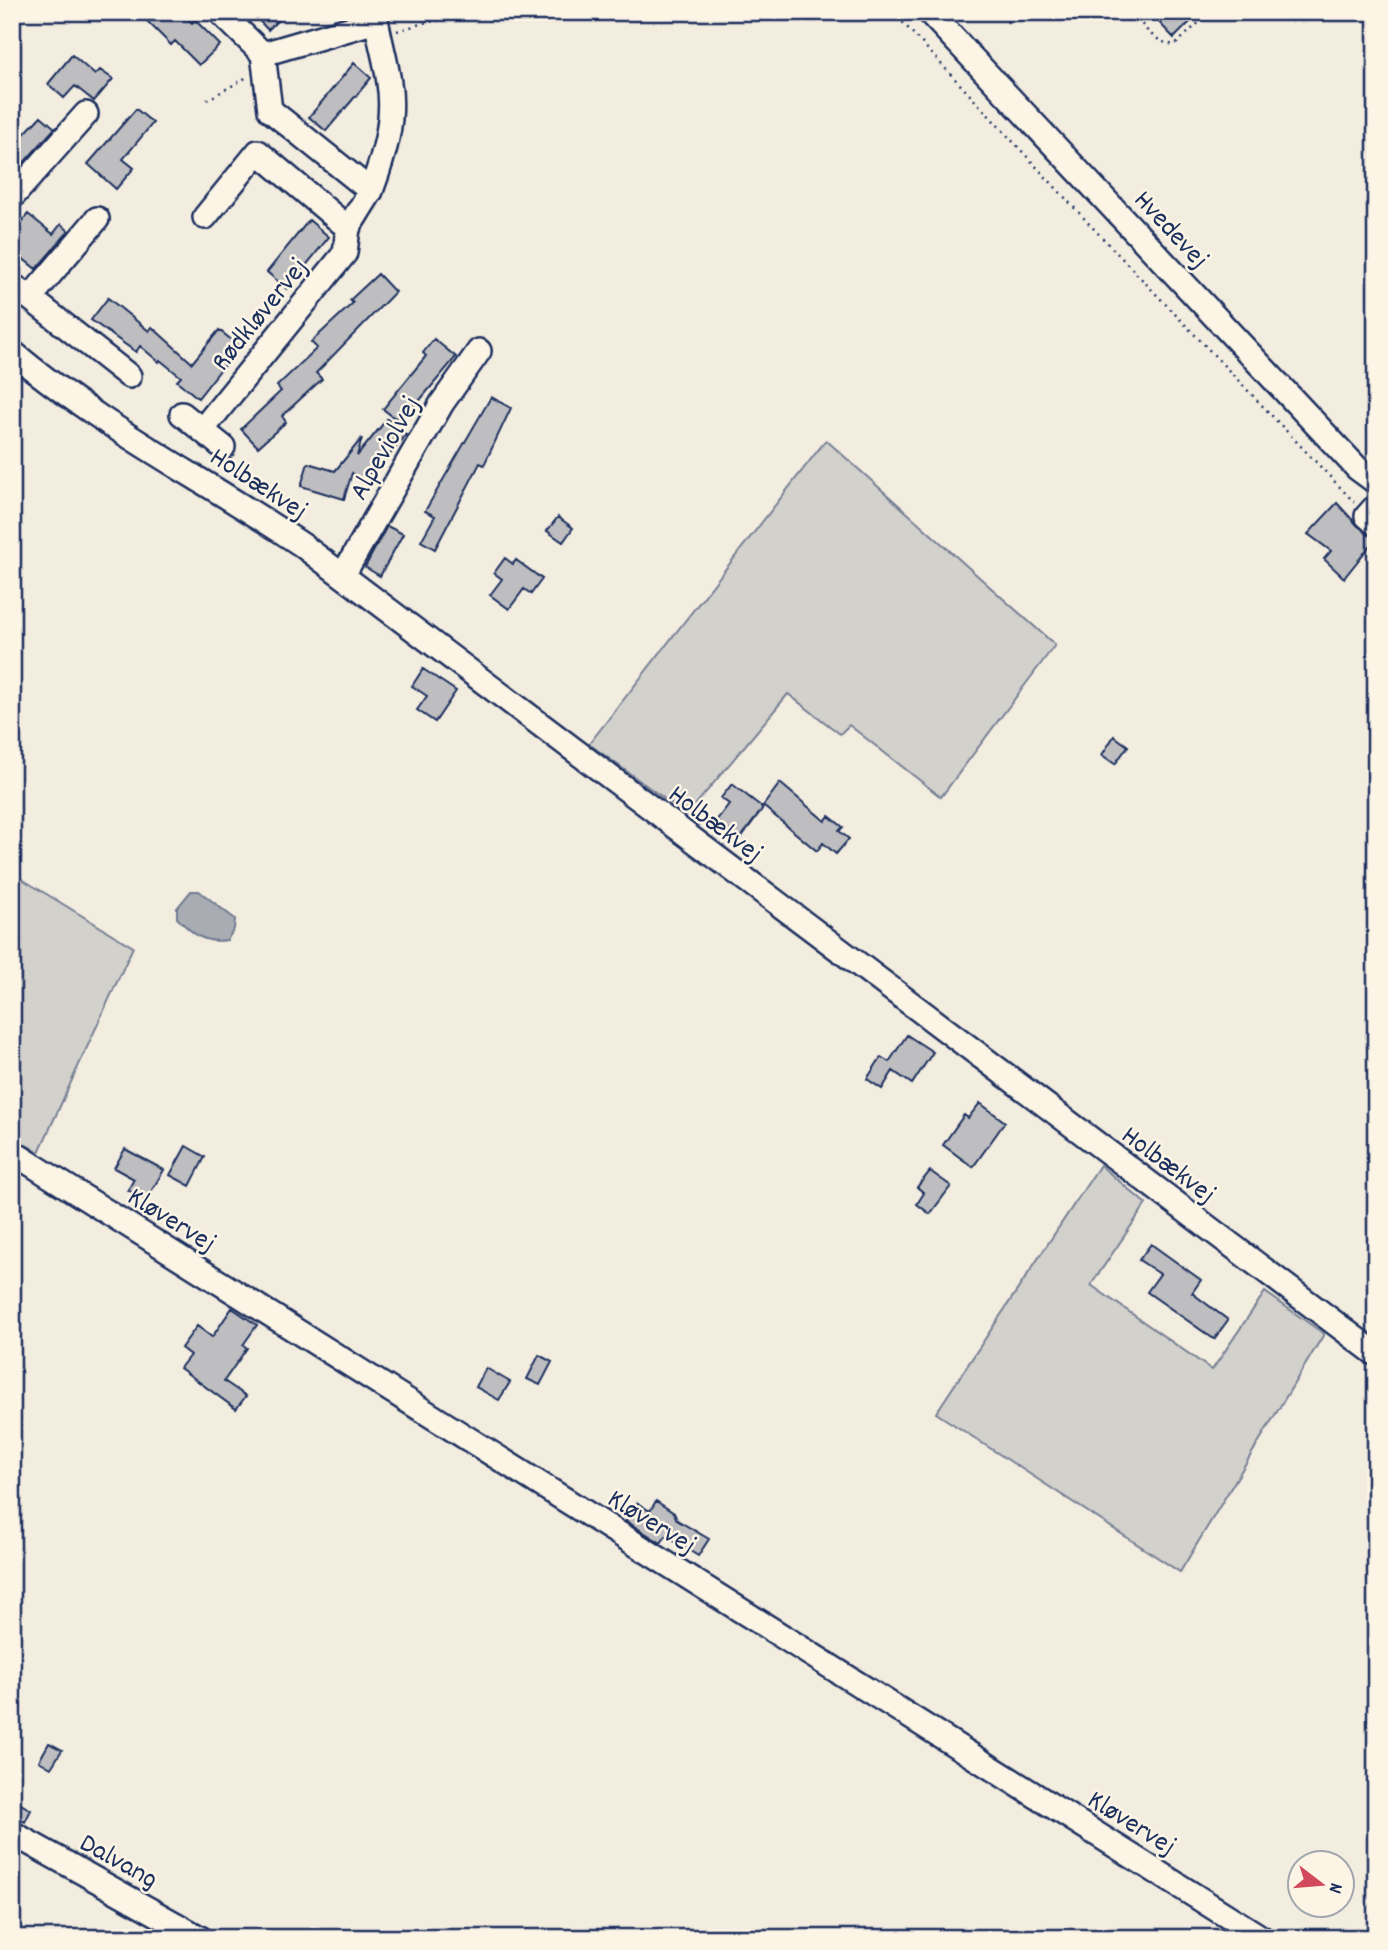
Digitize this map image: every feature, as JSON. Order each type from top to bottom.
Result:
[{"type":"street","points":[[220,12],[263,54],[270,110],[371,191]]},
{"type":"street","name":"Hvedevej","points":[[929,12],[1357,468],[1376,482]]},
{"type":"street","points":[[263,54],[376,16]]},
{"type":"street","name":"Rødkløvervej","points":[[202,430],[345,253],[348,229],[371,191],[384,157],[390,122],[390,84],[376,16]]},
{"type":"street","points":[[12,197],[86,114]]},
{"type":"street","points":[[205,216],[258,152],[348,229]]},
{"type":"street","points":[[97,219],[21,292],[130,376]]},
{"type":"street","name":"Alpeviolvej","points":[[342,575],[442,404],[479,351]]},
{"type":"street","name":"Holbækvej","points":[[12,352],[110,424],[250,509],[342,575],[1376,1354]]},
{"type":"street","points":[[182,414],[223,447]]},
{"type":"street","name":"Kløvervej","points":[[12,1152],[1262,1938]]},
{"type":"street","name":"Dalvang","points":[[12,1833],[200,1938]]},
{"type":"path","points":[[893,12],[1094,229],[1373,515]]},
{"type":"path","points":[[996,12],[1008,22],[1022,12]]},
{"type":"path","points":[[1135,12],[1145,29],[1166,44],[1175,45],[1210,12]]},
{"type":"shaded area","points":[[826,440],[1055,645],[941,797],[849,725],[840,734],[788,694],[687,815],[589,744]]},
{"type":"shaded area","points":[[12,873],[133,947],[39,1152],[12,1137],[12,953],[22,939],[12,933]]},
{"type":"shaded area","points":[[191,891],[199,891],[235,919],[234,929],[227,940],[205,939],[188,929],[177,918],[177,908]]},
{"type":"shaded area","points":[[1100,1165],[1146,1204],[1091,1285],[1212,1370],[1265,1292],[1324,1334],[1180,1572],[936,1413]]},
{"type":"building","points":[[138,12],[182,12],[192,23],[195,20],[220,45],[199,65],[175,41],[171,45]]},
{"type":"building","points":[[251,12],[286,12],[268,30]]},
{"type":"building","points":[[1149,12],[1200,12],[1174,38]]},
{"type":"building","points":[[72,55],[95,75],[100,70],[113,79],[94,101],[75,86],[64,98],[48,84]]},
{"type":"building","points":[[354,63],[371,78],[326,131],[309,117]]},
{"type":"building","points":[[136,109],[153,123],[123,159],[134,168],[116,189],[88,164]]},
{"type":"building","points":[[41,116],[55,128],[12,176],[12,147]]},
{"type":"building","points":[[28,214],[53,234],[61,224],[69,231],[36,269],[12,250],[12,233]]},
{"type":"building","points":[[309,220],[329,237],[287,289],[267,272]]},
{"type":"building","points":[[378,274],[395,292],[316,373],[322,379],[282,416],[286,422],[258,447],[241,429],[281,391],[277,386],[317,348],[311,342],[353,303],[350,300]]},
{"type":"building","points":[[108,298],[149,331],[152,327],[192,363],[219,330],[239,346],[198,398],[177,381],[181,377],[160,360],[159,362],[140,346],[136,352],[91,320]]},
{"type":"building","points":[[434,339],[456,357],[415,406],[410,402],[396,419],[383,409],[426,356],[423,353]]},
{"type":"building","points":[[491,397],[511,408],[484,465],[480,463],[435,549],[421,541],[435,516],[425,511]]},
{"type":"building","points":[[387,419],[406,435],[379,467],[376,465],[362,482],[352,473],[344,499],[301,486],[308,463],[335,471],[362,438],[357,456]]},
{"type":"building","points":[[1337,503],[1358,526],[1376,538],[1344,578],[1324,559],[1331,551],[1308,534]]},
{"type":"building","points":[[558,517],[573,528],[563,542],[547,531]]},
{"type":"building","points":[[387,526],[403,534],[380,576],[365,567]]},
{"type":"building","points":[[505,558],[513,564],[516,560],[542,579],[531,594],[524,589],[509,609],[490,595],[502,579],[494,573]]},
{"type":"building","points":[[423,669],[456,691],[435,722],[417,710],[427,696],[412,686]]},
{"type":"building","points":[[1114,736],[1128,746],[1115,764],[1102,755]]},
{"type":"building","points":[[780,783],[825,821],[829,816],[843,827],[839,831],[849,839],[836,854],[823,843],[817,851],[763,806]]},
{"type":"building","points":[[732,784],[763,808],[740,839],[716,821],[729,804],[721,798]]},
{"type":"building","points":[[907,1035],[933,1052],[912,1084],[893,1071],[882,1089],[867,1079],[881,1057],[889,1062]]},
{"type":"building","points":[[980,1103],[1005,1122],[973,1167],[943,1145],[964,1115],[968,1118]]},
{"type":"building","points":[[186,1146],[205,1157],[190,1186],[170,1175]]},
{"type":"building","points":[[125,1149],[164,1170],[146,1200],[128,1190],[134,1179],[114,1168]]},
{"type":"building","points":[[930,1171],[951,1186],[930,1214],[917,1204],[924,1193],[917,1187]]},
{"type":"building","points":[[1151,1244],[1201,1280],[1192,1293],[1228,1320],[1214,1339],[1147,1292],[1160,1274],[1139,1260]]},
{"type":"building","points":[[232,1308],[257,1325],[243,1345],[247,1348],[224,1381],[246,1396],[236,1409],[180,1368],[190,1355],[181,1348],[197,1326],[212,1337]]},
{"type":"building","points":[[539,1355],[552,1362],[540,1385],[527,1379]]},
{"type":"building","points":[[486,1368],[510,1382],[499,1400],[476,1387]]},
{"type":"building","points":[[656,1501],[674,1513],[677,1520],[709,1539],[698,1556],[666,1536],[661,1543],[626,1521],[637,1503],[650,1511]]},
{"type":"building","points":[[49,1743],[62,1750],[51,1768],[39,1761]]},
{"type":"building","points":[[12,1799],[31,1810],[25,1822],[12,1815]]}]
